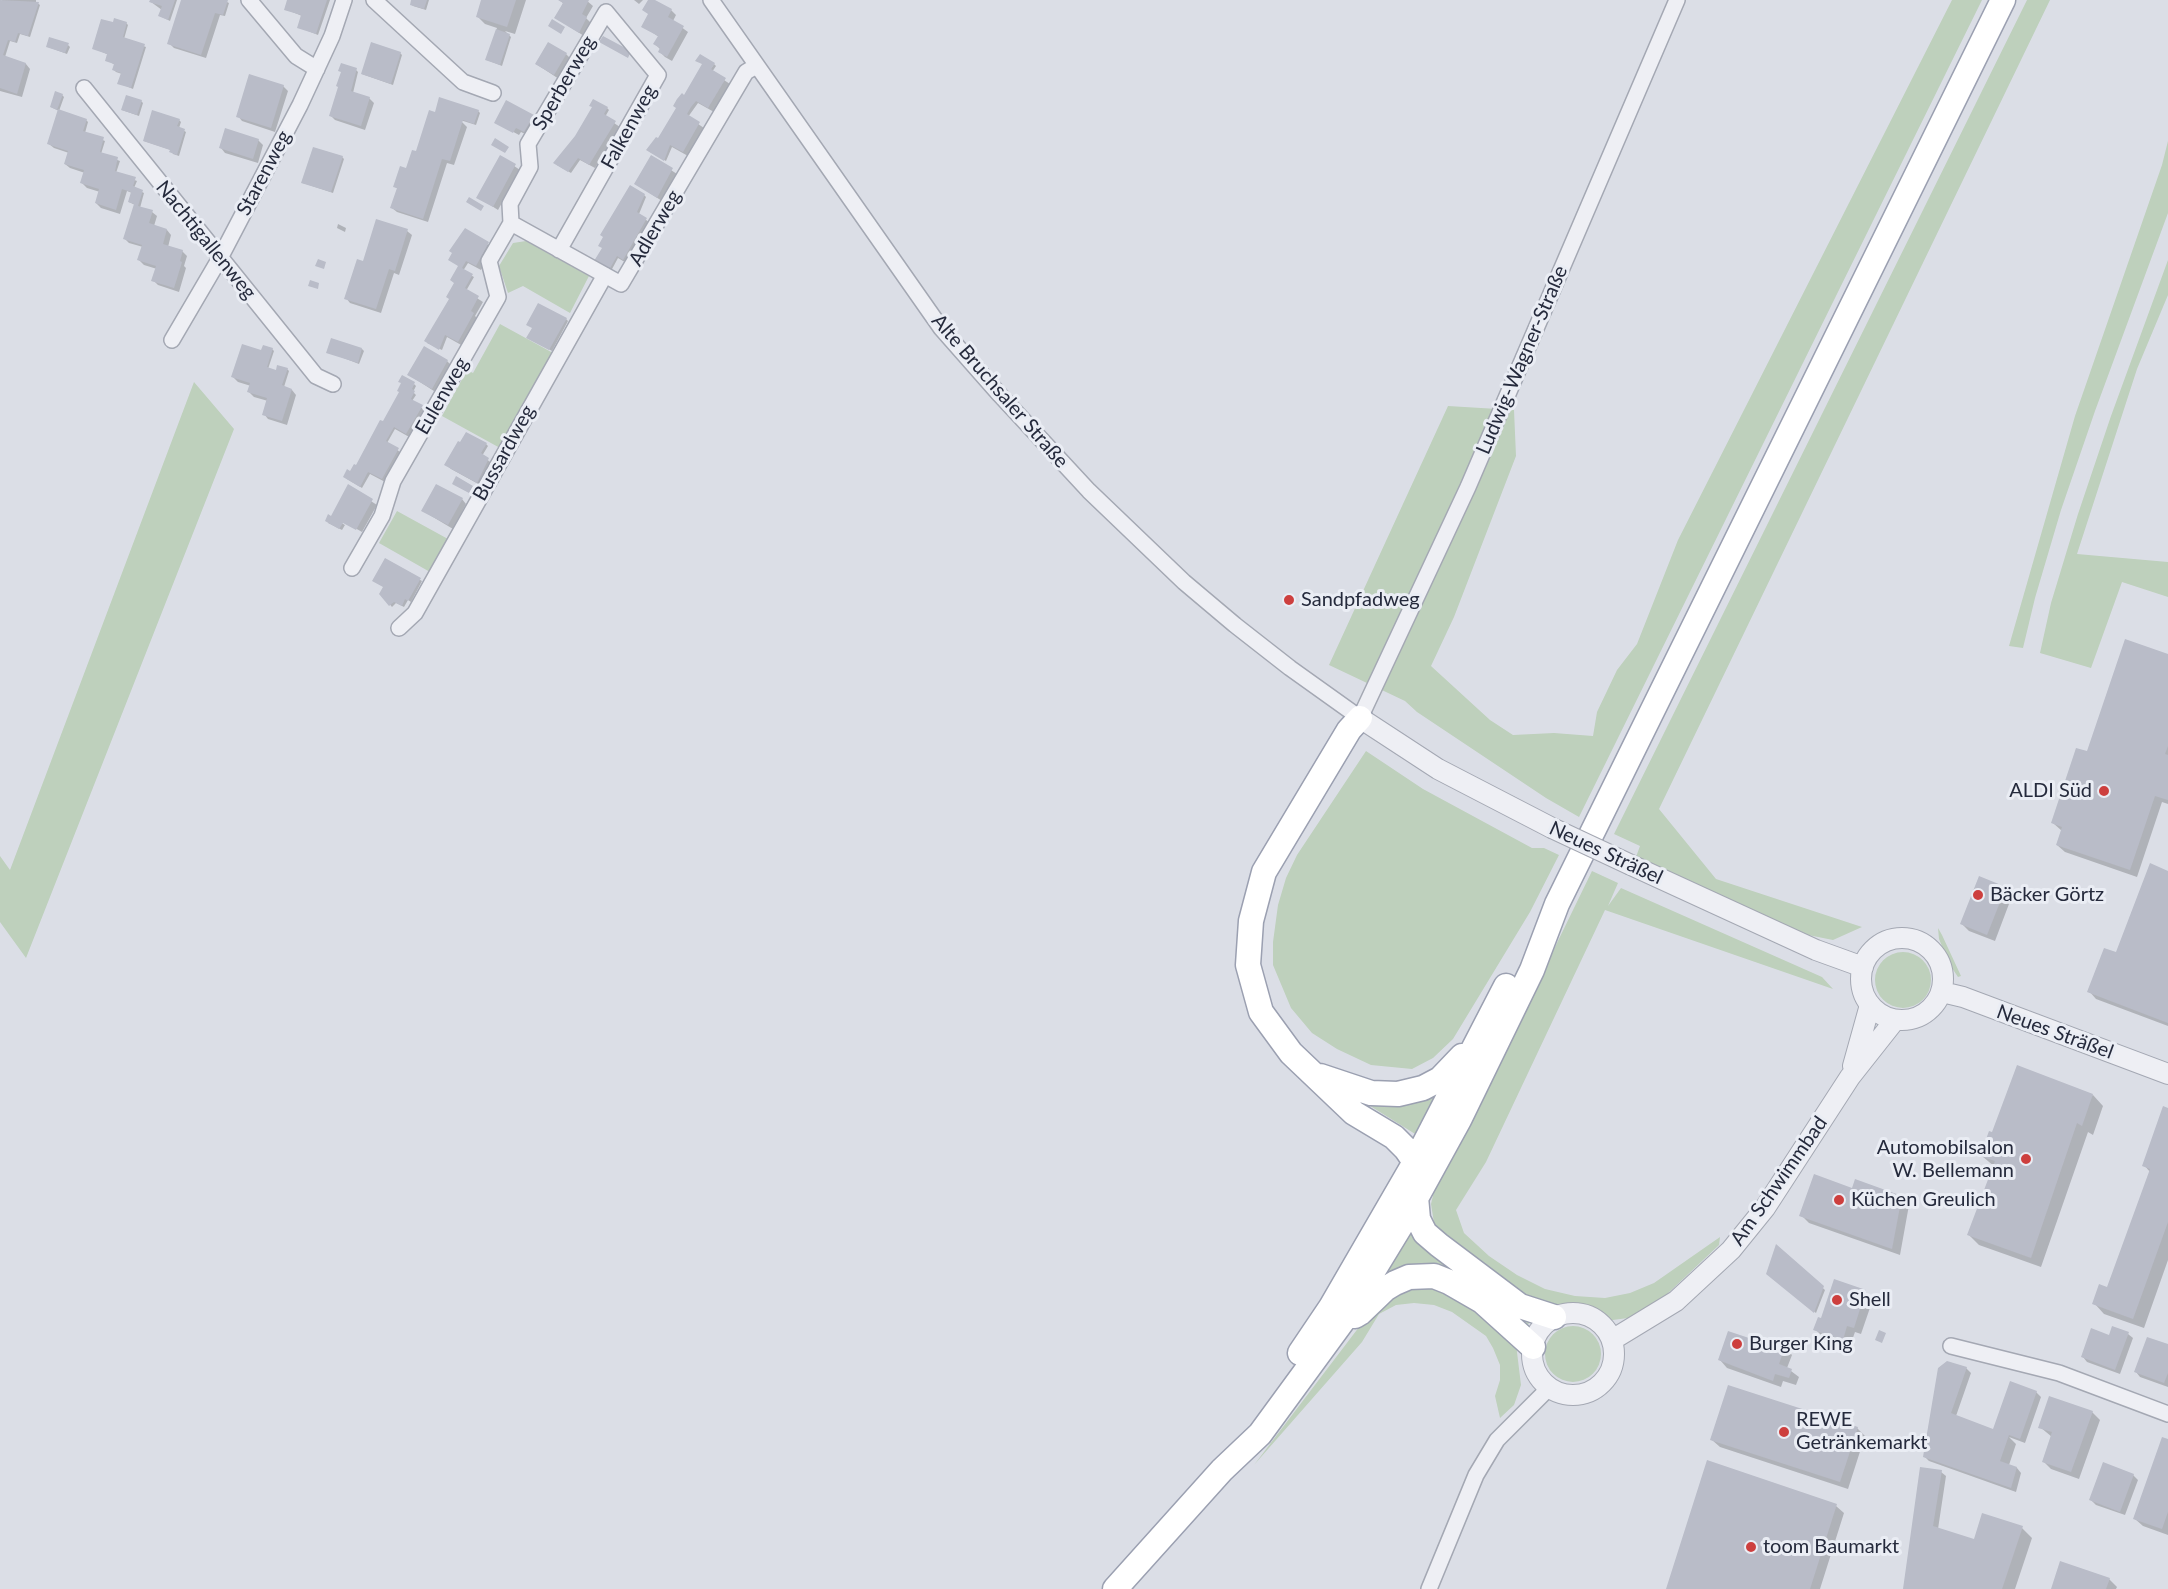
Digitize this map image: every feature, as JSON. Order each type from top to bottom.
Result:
[{"type":"main road","points":[[1115,1589],[1222,1470],[1260,1434],[1342,1322],[1460,1120],[1532,970],[1557,904],[2003,0]]},
{"type":"main road","points":[[1360,718],[1349,730],[1264,872],[1251,921],[1248,965],[1261,1012],[1291,1053],[1354,1113],[1394,1137],[1406,1149],[1414,1162]]},
{"type":"main road","points":[[1222,1470],[1331,1307],[1414,1162],[1518,963],[1557,904]]},
{"type":"main road","points":[[1309,1072],[1371,1093],[1398,1094],[1423,1088],[1440,1078],[1458,1061],[1486,1025]]},
{"type":"main road","points":[[1416,1197],[1418,1219],[1425,1233],[1520,1306],[1554,1317]]},
{"type":"main road","points":[[1342,1322],[1360,1313],[1395,1282],[1409,1276],[1434,1276],[1482,1301],[1533,1347]]},
{"type":"street","points":[[249,0],[296,56],[317,69]]},
{"type":"street","name":"Starenweg","points":[[172,340],[220,258],[317,69],[332,36],[344,0]]},
{"type":"street","points":[[374,0],[463,82],[493,93]]},
{"type":"street","name":"Alte Bruchsaler Straße","points":[[711,0],[941,328],[1008,404],[1089,491],[1184,582],[1272,653],[1360,718]]},
{"type":"street","name":"Ludwig-Wagner-Straße","points":[[1360,718],[1468,487],[1677,0]]},
{"type":"street","name":"Sperberweg","points":[[511,223],[510,204],[530,167],[528,144],[606,12]]},
{"type":"street","name":"Falkenweg","points":[[559,250],[658,75],[606,12]]},
{"type":"street","name":"Adlerweg","points":[[511,223],[621,284],[746,72],[756,66]]},
{"type":"street","name":"Nachtigallenweg","points":[[84,88],[316,376],[333,384]]},
{"type":"street","name":"Eulenweg","points":[[352,568],[382,516],[393,482],[498,297],[489,261],[511,223]]},
{"type":"street","name":"Bussardweg","points":[[399,628],[415,613],[605,275]]},
{"type":"street","name":"Neues Sträßel","points":[[1360,718],[1438,769],[1552,828],[1816,950],[1863,967]]},
{"type":"street","points":[[1900,938],[1920,941],[1928,946],[1940,962],[1944,982],[1942,992],[1938,1001],[1924,1015],[1905,1021],[1895,1020],[1880,1015],[1870,1005],[1862,987],[1863,967],[1873,950],[1881,944],[1900,938]]},
{"type":"street","name":"Neues Sträßel","points":[[1942,992],[1963,997],[2168,1074]]},
{"type":"street","name":"Am Schwimmbad","points":[[1850,1077],[1870,1005]]},
{"type":"street","name":"Am Schwimmbad","points":[[1612,1340],[1676,1301],[1731,1250],[1765,1208],[1850,1077],[1895,1020]]},
{"type":"street","points":[[1574,1313],[1593,1318],[1601,1323],[1612,1340],[1614,1362],[1604,1382],[1596,1389],[1576,1396],[1567,1395],[1549,1388],[1540,1380],[1535,1370],[1532,1358],[1533,1347],[1540,1329],[1554,1317],[1574,1313]]},
{"type":"street","points":[[1951,1346],[2058,1373],[2168,1414]]},
{"type":"street","points":[[1430,1589],[1476,1475],[1497,1440],[1549,1388]]},
{"type":"green space","points":[[1952,0],[1982,0],[1579,817],[1546,798],[1417,712],[1405,701],[1329,665],[1448,406],[1514,410],[1516,456],[1454,617],[1431,666],[1490,720],[1513,735],[1554,733],[1593,736],[1597,712],[1617,670],[1637,644],[1678,540]]},
{"type":"green space","points":[[2027,0],[2050,0],[1659,809],[1716,879],[1862,927],[1833,940],[1808,935],[1636,857],[1640,846],[1614,834]]},
{"type":"green space","points":[[2168,141],[2168,213],[2061,510],[2023,648],[2009,646],[2075,416],[2162,165]]},
{"type":"green space","points":[[526,241],[589,276],[570,313],[523,286],[508,293],[499,266],[513,243]]},
{"type":"green space","points":[[2168,260],[2168,295],[2137,369],[2077,554],[2168,562],[2168,597],[2122,582],[2091,668],[2040,653],[2051,603],[2078,514]]},
{"type":"green space","points":[[500,324],[553,353],[500,448],[442,416],[467,370],[473,373]]},
{"type":"green space","points":[[194,382],[234,429],[26,958],[0,922],[0,856],[10,870]]},
{"type":"green space","points":[[397,511],[448,539],[430,572],[379,543]]},
{"type":"green space","points":[[1366,751],[1423,789],[1532,848],[1544,848],[1559,855],[1530,912],[1453,1039],[1433,1058],[1412,1069],[1371,1065],[1337,1049],[1312,1033],[1291,1008],[1273,965],[1273,942],[1278,905],[1286,878],[1297,855]]},
{"type":"green space","points":[[1592,871],[1618,883],[1608,906],[1621,888],[1822,977],[1833,989],[1605,910],[1486,1162],[1456,1210],[1464,1233],[1489,1256],[1517,1275],[1545,1289],[1575,1296],[1605,1298],[1630,1293],[1654,1283],[1720,1237],[1719,1245],[1665,1296],[1628,1318],[1605,1321],[1588,1309],[1543,1308],[1435,1229],[1431,1204],[1436,1183],[1464,1134]]},
{"type":"green space","points":[[1938,928],[1961,976],[1958,977],[1950,965],[1939,939]]},
{"type":"green space","points":[[1903,952],[1914,954],[1923,960],[1929,969],[1931,980],[1929,991],[1923,1000],[1914,1006],[1903,1008],[1892,1006],[1883,1000],[1877,991],[1875,980],[1877,969],[1883,960],[1892,954]]},
{"type":"green space","points":[[1439,1090],[1420,1137],[1359,1099]]},
{"type":"green space","points":[[1408,1230],[1422,1245],[1532,1320],[1522,1331],[1464,1284],[1380,1282]]},
{"type":"green space","points":[[1413,1287],[1435,1289],[1461,1298],[1516,1344],[1521,1385],[1514,1405],[1500,1418],[1495,1396],[1500,1380],[1500,1365],[1486,1336],[1452,1312],[1434,1305],[1414,1303],[1396,1305],[1379,1314],[1362,1342],[1254,1465],[1372,1310],[1391,1295]]},
{"type":"green space","points":[[1568,1326],[1578,1326],[1593,1334],[1599,1343],[1601,1354],[1599,1365],[1593,1374],[1578,1382],[1568,1382],[1557,1377],[1550,1370],[1545,1359],[1545,1349],[1550,1338],[1557,1331]]},
{"type":"building","points":[[0,0],[39,2],[28,36],[18,33],[15,42],[8,40],[3,55],[26,63],[17,94],[0,88]]},
{"type":"building","points":[[150,0],[175,0],[168,20],[158,16],[162,6],[149,2]]},
{"type":"building","points":[[181,0],[228,0],[223,15],[215,13],[201,55],[167,44]]},
{"type":"building","points":[[287,0],[327,0],[316,34],[297,28],[301,15],[284,10]]},
{"type":"building","points":[[411,0],[427,0],[424,9],[410,5]]},
{"type":"building","points":[[481,0],[516,0],[507,27],[476,17]]},
{"type":"building","points":[[558,0],[589,0],[582,14],[587,17],[579,33],[554,18],[563,3]]},
{"type":"building","points":[[648,0],[655,0],[672,9],[668,17],[684,26],[667,57],[658,52],[660,48],[653,44],[658,36],[641,27],[648,14],[642,10]]},
{"type":"building","points":[[114,18],[127,22],[123,37],[145,44],[131,88],[117,84],[121,73],[112,70],[114,64],[105,61],[107,54],[92,49],[101,19],[113,22]]},
{"type":"building","points":[[552,19],[565,27],[561,34],[548,26]]},
{"type":"building","points":[[496,29],[510,34],[500,65],[485,60]]},
{"type":"building","points":[[603,36],[631,51],[628,58],[599,42]]},
{"type":"building","points":[[49,37],[69,43],[65,53],[46,47]]},
{"type":"building","points":[[371,42],[401,52],[391,84],[361,74]]},
{"type":"building","points":[[548,42],[567,53],[554,75],[535,64]]},
{"type":"building","points":[[700,54],[715,63],[711,69],[726,78],[708,108],[696,101],[691,107],[687,114],[700,122],[683,152],[670,145],[664,161],[646,150],[656,137],[658,138],[676,108],[673,106],[677,99],[682,93],[684,95],[702,64],[695,61]]},
{"type":"building","points":[[341,63],[357,68],[351,91],[370,97],[361,126],[329,116],[338,87],[336,86],[341,72],[338,71]]},
{"type":"building","points":[[249,74],[284,85],[271,128],[236,117]]},
{"type":"building","points":[[55,91],[63,94],[57,110],[50,107]]},
{"type":"building","points":[[126,95],[142,100],[137,115],[121,110]]},
{"type":"building","points":[[439,97],[479,110],[474,124],[463,120],[450,161],[442,159],[423,219],[390,208],[397,188],[393,187],[400,166],[406,168],[412,150],[416,151],[429,110],[435,112]]},
{"type":"building","points":[[593,99],[608,107],[604,114],[616,121],[589,165],[578,158],[568,172],[553,163],[575,136],[592,107],[589,106]]},
{"type":"building","points":[[506,100],[534,115],[524,132],[516,128],[513,133],[494,123]]},
{"type":"building","points":[[58,109],[87,119],[83,131],[104,137],[100,152],[118,157],[115,171],[136,177],[133,186],[143,190],[138,206],[153,210],[149,223],[167,229],[163,244],[183,250],[174,288],[151,281],[156,266],[137,260],[142,245],[123,239],[134,204],[128,202],[131,192],[122,189],[116,210],[95,203],[99,189],[80,183],[84,170],[64,164],[68,151],[47,144]]},
{"type":"building","points":[[152,110],[180,119],[177,126],[185,129],[177,155],[169,152],[170,150],[143,141]]},
{"type":"building","points":[[225,128],[259,139],[253,159],[219,148]]},
{"type":"building","points":[[495,138],[509,147],[505,153],[491,145]]},
{"type":"building","points":[[313,147],[343,156],[331,192],[301,183]]},
{"type":"building","points":[[500,155],[516,164],[493,207],[476,198]]},
{"type":"building","points":[[651,155],[673,168],[657,198],[634,184]]},
{"type":"building","points":[[630,185],[645,194],[637,212],[647,218],[623,260],[617,256],[609,270],[594,261],[602,248],[598,246],[603,237],[600,235]]},
{"type":"building","points":[[469,197],[484,206],[481,211],[466,202]]},
{"type":"building","points":[[376,219],[408,229],[395,271],[389,269],[376,309],[344,299],[357,259],[363,261]]},
{"type":"building","points":[[465,228],[489,242],[476,266],[466,261],[462,268],[473,274],[465,288],[479,296],[471,311],[474,313],[458,342],[445,335],[439,350],[424,341],[449,299],[446,297],[454,283],[450,280],[458,266],[448,260],[452,253],[449,251]]},
{"type":"building","points":[[318,259],[326,262],[324,269],[315,266]]},
{"type":"building","points":[[310,280],[319,283],[318,289],[308,286]]},
{"type":"building","points":[[538,303],[567,318],[549,350],[526,338],[532,328],[526,325]]},
{"type":"building","points":[[331,338],[362,348],[358,363],[326,353]]},
{"type":"building","points":[[242,344],[261,350],[263,345],[273,348],[267,367],[276,370],[277,365],[288,368],[282,385],[292,389],[282,421],[262,415],[267,398],[247,392],[250,383],[231,377]]},
{"type":"building","points":[[424,346],[448,360],[432,389],[407,375]]},
{"type":"building","points":[[402,375],[415,382],[412,389],[415,391],[411,399],[423,405],[406,434],[394,427],[386,441],[399,448],[382,479],[368,472],[360,487],[343,477],[347,469],[350,471],[354,464],[356,465],[380,420],[383,421],[399,392],[397,391],[401,383],[398,382]]},
{"type":"building","points":[[466,432],[487,443],[481,453],[489,458],[477,483],[444,465]]},
{"type":"building","points":[[456,476],[473,486],[469,493],[452,484]]},
{"type":"building","points":[[348,484],[373,499],[356,530],[343,523],[339,529],[325,521],[328,514],[331,516]]},
{"type":"building","points":[[436,484],[463,498],[448,525],[421,511]]},
{"type":"building","points":[[385,558],[421,578],[408,601],[405,599],[402,606],[394,602],[389,606],[379,594],[383,587],[372,581]]},
{"type":"building","points":[[2125,639],[2168,654],[2168,746],[2165,754],[2168,755],[2168,800],[2155,796],[2130,870],[2056,845],[2062,827],[2051,823],[2076,748],[2087,751]]},
{"type":"building","points":[[2150,863],[2168,871],[2168,1023],[2087,992],[2104,948],[2116,952]]},
{"type":"building","points":[[1979,876],[2006,887],[1987,935],[1960,924]]},
{"type":"building","name":"Automobilsalon W. Bellemann","points":[[2017,1065],[2093,1094],[2082,1126],[2077,1123],[2031,1258],[1967,1235],[1995,1161],[1980,1156],[1989,1131],[1992,1132]]},
{"type":"building","points":[[2163,1106],[2168,1108],[2168,1222],[2133,1319],[2092,1304],[2099,1284],[2107,1287],[2150,1169],[2142,1166]]},
{"type":"building","points":[[1814,1174],[1852,1188],[1855,1179],[1902,1196],[1892,1249],[1799,1216]]},
{"type":"building","points":[[1776,1244],[1824,1286],[1814,1313],[1766,1274]]},
{"type":"building","points":[[1834,1279],[1866,1290],[1854,1328],[1847,1326],[1843,1340],[1813,1330],[1818,1317],[1821,1318]]},
{"type":"building","points":[[2112,1326],[2129,1332],[2115,1370],[2081,1357],[2091,1328],[2109,1335]]},
{"type":"building","points":[[1879,1330],[1886,1333],[1882,1343],[1875,1340]]},
{"type":"building","points":[[1728,1331],[1749,1338],[1750,1334],[1785,1346],[1779,1364],[1792,1369],[1789,1378],[1775,1374],[1773,1381],[1718,1360]]},
{"type":"building","points":[[2147,1337],[2168,1344],[2168,1373],[2164,1383],[2134,1372]]},
{"type":"building","points":[[1947,1361],[1967,1367],[1951,1413],[1993,1429],[2010,1381],[2037,1391],[2020,1439],[2009,1435],[2000,1461],[2017,1467],[2011,1488],[1923,1457],[1938,1368]]},
{"type":"building","points":[[1728,1385],[1858,1427],[1840,1482],[1710,1440]]},
{"type":"building","points":[[2049,1396],[2093,1411],[2071,1472],[2042,1462],[2052,1432],[2038,1428]]},
{"type":"building","points":[[2162,1437],[2168,1439],[2168,1512],[2162,1529],[2133,1519]]},
{"type":"building","name":"toom Baumarkt","points":[[1707,1460],[1837,1504],[1810,1589],[1666,1589]]},
{"type":"building","points":[[2103,1462],[2134,1474],[2120,1512],[2089,1500]]},
{"type":"building","points":[[1920,1467],[1942,1470],[1933,1526],[1974,1539],[1982,1513],[2023,1526],[2002,1589],[1903,1589]]},
{"type":"building","points":[[2060,1561],[2110,1578],[2106,1589],[2051,1589]]},
{"type":"place","name":"Sandpfadweg","points":[[1289,600]]},
{"type":"place","name":"ALDI Süd","points":[[2104,791]]},
{"type":"place","name":"Bäcker Görtz","points":[[1978,895]]},
{"type":"place","name":"Automobilsalon W. Bellemann","points":[[2026,1159]]},
{"type":"place","name":"Küchen Greulich","points":[[1839,1200]]},
{"type":"place","name":"Shell","points":[[1837,1300]]},
{"type":"place","name":"Burger King","points":[[1737,1344]]},
{"type":"place","name":"REWE Getränkemarkt","points":[[1784,1432]]},
{"type":"place","name":"toom Baumarkt","points":[[1751,1547]]}]
